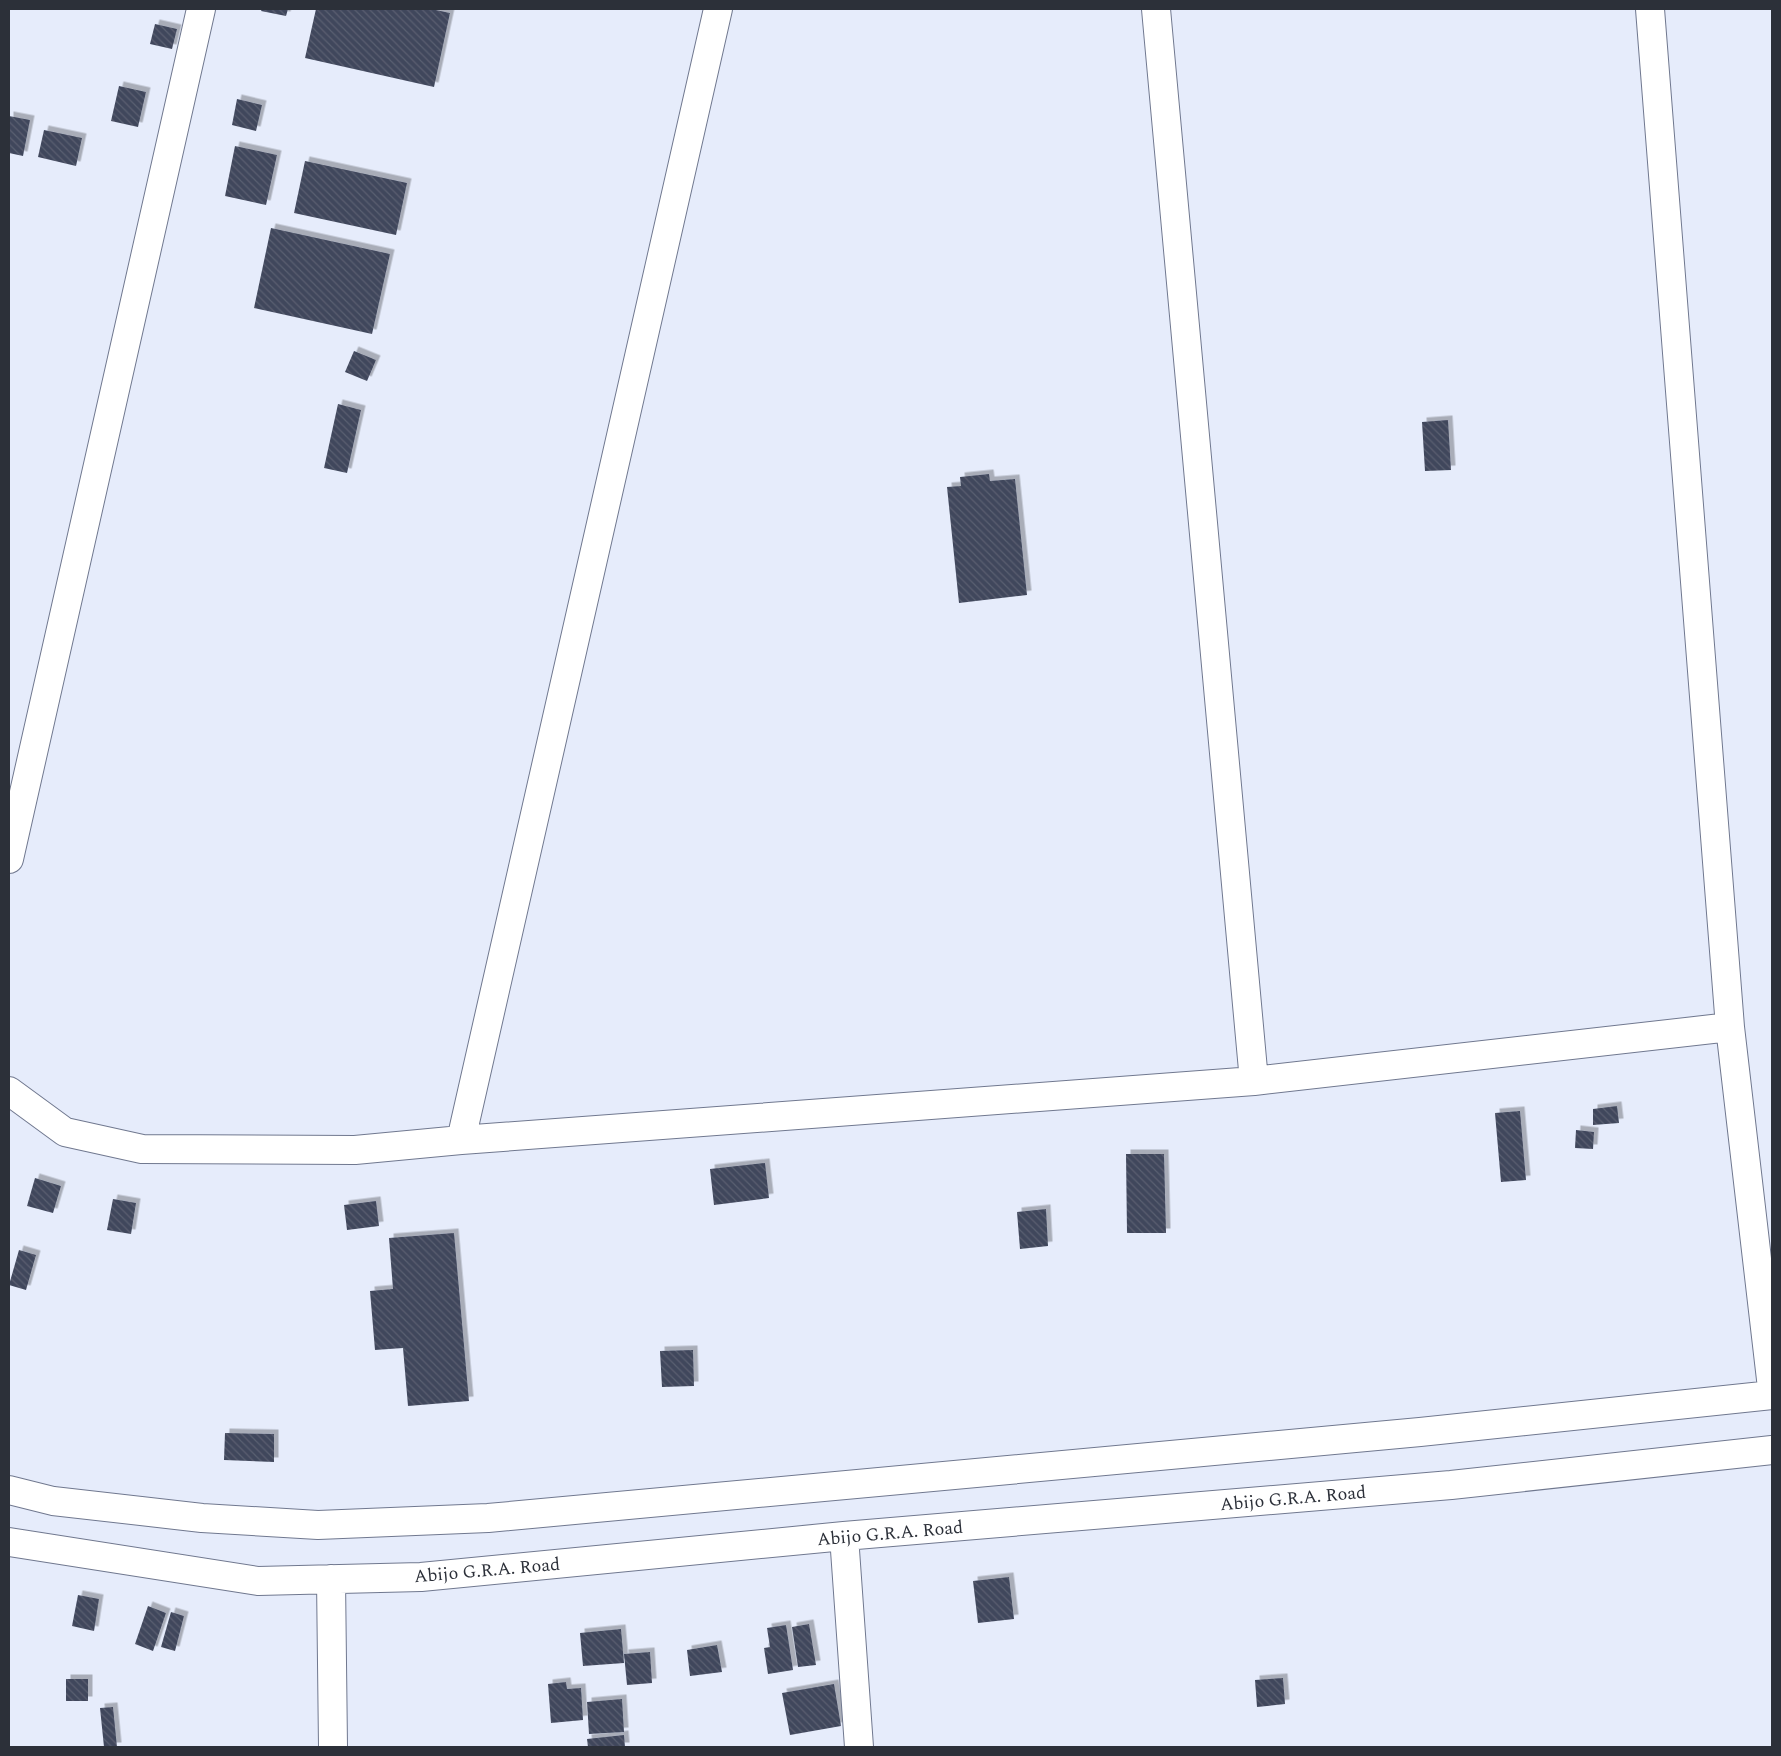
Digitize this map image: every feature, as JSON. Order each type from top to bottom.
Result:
[{"type":"street","points":[[9,859],[201,9]]},
{"type":"street","points":[[461,1140],[718,9]]},
{"type":"street","points":[[1156,9],[1254,1081]]},
{"type":"street","points":[[1650,9],[1730,1027],[1772,1388]]},
{"type":"street","points":[[9,1091],[66,1132],[142,1149],[355,1150],[461,1140],[1254,1081],[1730,1027]]},
{"type":"street","points":[[9,1490],[53,1501],[202,1518],[318,1524],[488,1518],[1400,1434],[1772,1395]]},
{"type":"street","name":"Abijo G.R.A. Road","points":[[9,1542],[258,1581],[421,1577],[844,1536],[1451,1485],[1772,1450]]},
{"type":"street","points":[[844,1536],[859,1747]]},
{"type":"street","points":[[331,1579],[333,1747]]},
{"type":"building","points":[[262,9],[288,9],[286,16],[261,11]]},
{"type":"building","points":[[316,9],[431,9],[450,13],[434,87],[305,58]]},
{"type":"building","points":[[155,24],[177,29],[172,49],[150,44]]},
{"type":"building","points":[[119,86],[146,92],[138,127],[111,121]]},
{"type":"building","points":[[237,99],[262,105],[256,131],[232,125]]},
{"type":"building","points":[[9,116],[30,120],[23,156],[9,153]]},
{"type":"building","points":[[44,130],[82,138],[76,166],[38,157]]},
{"type":"building","points":[[235,146],[277,155],[266,205],[225,196]]},
{"type":"building","points":[[305,161],[407,183],[396,235],[294,213]]},
{"type":"building","points":[[271,228],[390,254],[372,334],[254,308]]},
{"type":"building","points":[[354,351],[376,360],[367,381],[345,372]]},
{"type":"building","points":[[338,404],[361,410],[347,473],[324,468]]},
{"type":"building","points":[[1448,420],[1451,470],[1425,471],[1422,422]]},
{"type":"building","points":[[989,474],[990,481],[1015,479],[1027,595],[959,603],[947,487],[961,486],[960,477]]},
{"type":"building","points":[[1617,1106],[1619,1123],[1593,1125],[1593,1109]]},
{"type":"building","points":[[1520,1111],[1526,1180],[1501,1182],[1495,1113]]},
{"type":"building","points":[[1576,1130],[1594,1132],[1593,1149],[1575,1148]]},
{"type":"building","points":[[1126,1154],[1164,1154],[1166,1233],[1127,1233]]},
{"type":"building","points":[[765,1163],[769,1198],[714,1205],[710,1169]]},
{"type":"building","points":[[35,1178],[61,1186],[53,1213],[27,1206]]},
{"type":"building","points":[[113,1199],[136,1203],[131,1234],[107,1230]]},
{"type":"building","points":[[376,1201],[379,1226],[347,1230],[344,1205]]},
{"type":"building","points":[[1046,1209],[1048,1246],[1020,1249],[1017,1212]]},
{"type":"building","points":[[454,1233],[469,1401],[408,1406],[403,1348],[375,1350],[370,1291],[393,1289],[389,1238]]},
{"type":"building","points":[[19,1250],[36,1255],[26,1290],[9,1285]]},
{"type":"building","points":[[693,1350],[694,1386],[662,1387],[660,1351]]},
{"type":"building","points":[[225,1433],[274,1434],[274,1462],[224,1460]]},
{"type":"building","points":[[1009,1577],[1014,1619],[978,1623],[973,1581]]},
{"type":"building","points":[[78,1595],[99,1599],[94,1631],[72,1626]]},
{"type":"building","points":[[148,1606],[166,1613],[153,1651],[135,1644]]},
{"type":"building","points":[[171,1612],[184,1616],[175,1651],[161,1647]]},
{"type":"building","points":[[809,1624],[816,1665],[798,1667],[792,1627]]},
{"type":"building","points":[[786,1625],[793,1670],[768,1674],[764,1648],[770,1647],[767,1628]]},
{"type":"building","points":[[621,1629],[624,1663],[583,1666],[580,1633]]},
{"type":"building","points":[[717,1645],[722,1672],[690,1676],[687,1650]]},
{"type":"building","points":[[650,1652],[652,1683],[627,1685],[624,1654]]},
{"type":"building","points":[[1283,1678],[1285,1704],[1257,1707],[1255,1680]]},
{"type":"building","points":[[66,1679],[88,1679],[88,1701],[66,1701]]},
{"type":"building","points":[[566,1682],[567,1689],[581,1688],[583,1720],[551,1723],[548,1684]]},
{"type":"building","points":[[834,1684],[841,1726],[790,1735],[782,1693]]},
{"type":"building","points":[[622,1699],[624,1732],[589,1734],[587,1702]]},
{"type":"building","points":[[113,1707],[117,1747],[104,1747],[100,1708]]},
{"type":"building","points":[[624,1735],[625,1747],[588,1747],[587,1739]]}]
